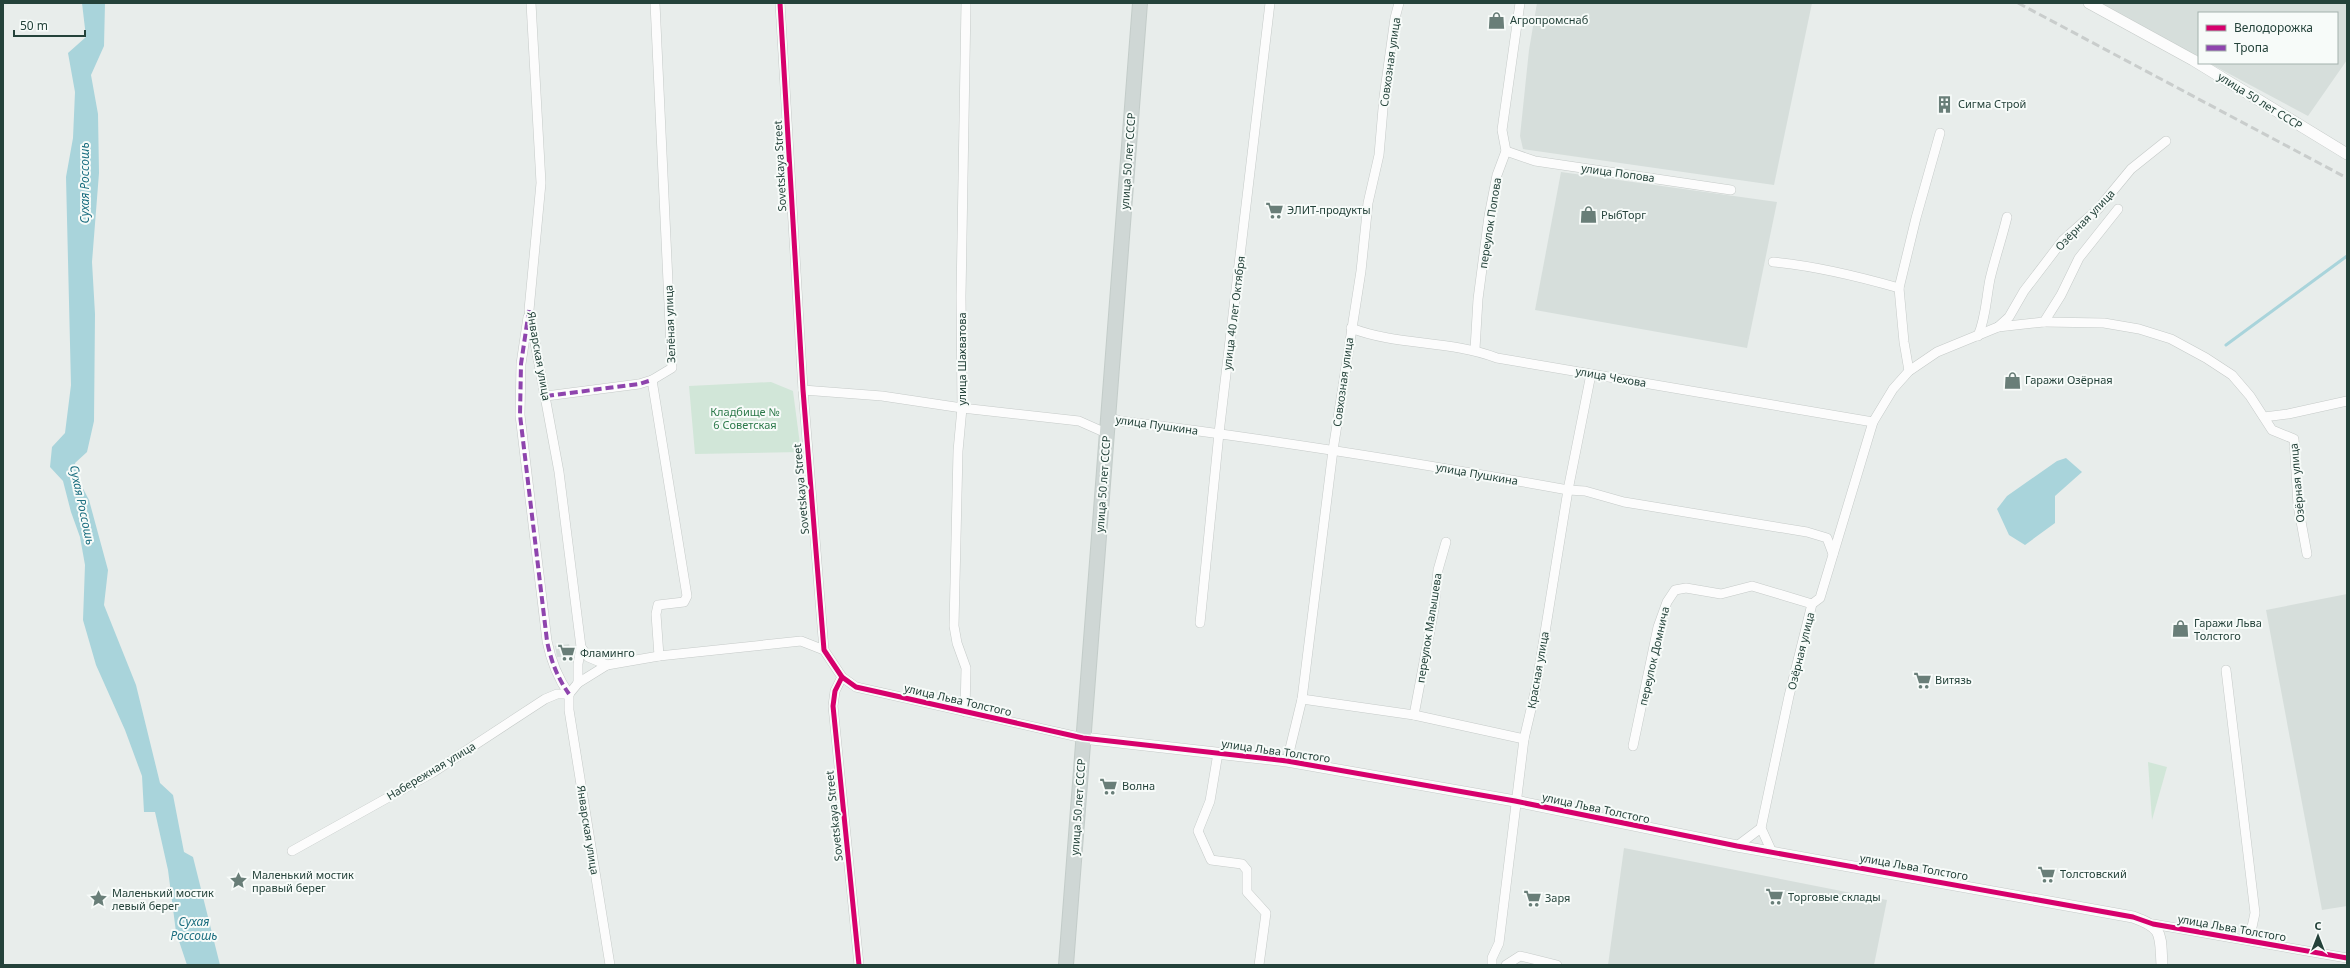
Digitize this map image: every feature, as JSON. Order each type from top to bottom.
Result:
[{"type":"main road","name":"улица 50 лет СССР","points":[[1066,965],[1140,3]]},
{"type":"street","name":"Январская улица","points":[[531,3],[541,183],[529,310],[559,472],[581,647],[578,664],[578,682]]},
{"type":"street","name":"Зелёная улица","points":[[652,380],[672,368],[655,3]]},
{"type":"street","name":"Sovetskaya Street","points":[[780,3],[803,390],[824,650],[842,677],[835,691],[833,706],[859,965]]},
{"type":"street","name":"улица Шахватова","points":[[965,712],[966,668],[957,643],[954,626],[958,458],[962,408],[961,296],[966,3]]},
{"type":"street","name":"улица 40 лет Октября","points":[[1200,623],[1219,433],[1270,3]]},
{"type":"street","name":"Совхозная улица","points":[[1287,761],[1302,698],[1333,450],[1361,271],[1368,203],[1379,155],[1384,97],[1395,18],[1399,3]]},
{"type":"street","points":[[1506,151],[1502,130],[1520,3]]},
{"type":"street","name":"улица 50 лет СССР","points":[[2089,3],[2198,63]]},
{"type":"street","name":"улица 50 лет СССР","points":[[2200,64],[2347,154]]},
{"type":"street","points":[[1909,371],[1904,342],[1899,288],[1916,218],[1940,133]]},
{"type":"street","name":"Озёрная улица","points":[[1998,327],[2009,317],[2024,292],[2063,240],[2098,209],[2131,169],[2166,141]]},
{"type":"street","name":"улица Попова","points":[[1506,151],[1535,161],[1731,190]]},
{"type":"street","name":"переулок Попова","points":[[1475,349],[1478,299],[1489,216],[1497,175],[1506,151]]},
{"type":"street","points":[[2044,322],[2061,295],[2079,258],[2118,209]]},
{"type":"street","points":[[1978,336],[1984,322],[1990,278],[2000,248],[2007,217]]},
{"type":"street","points":[[1773,262],[1802,264],[1848,273],[1899,288]]},
{"type":"street","points":[[529,310],[520,364],[520,415],[547,641],[551,660],[558,678],[569,694],[578,682],[607,665],[659,656],[802,641],[824,650]]},
{"type":"street","name":"Озёрная улица","points":[[1761,828],[1789,696],[1812,604],[1820,598],[1872,422],[1893,389],[1909,371],[1937,352],[1998,327],[2044,322],[2104,322],[2139,329],[2171,339],[2206,358],[2232,375],[2272,430],[2294,438],[2298,505],[2307,554]]},
{"type":"street","name":"улица Чехова","points":[[1351,328],[1369,335],[1475,349],[1497,358],[1872,422]]},
{"type":"street","name":"Красная улица","points":[[1492,965],[1492,958],[1499,942],[1511,853],[1515,801],[1524,738],[1536,688],[1568,490],[1590,374]]},
{"type":"street","points":[[546,396],[640,384],[652,380],[687,596],[684,602],[658,604],[656,614],[659,656]]},
{"type":"street","name":"улица Пушкина","points":[[803,390],[882,396],[962,408],[1079,421],[1106,433]]},
{"type":"street","points":[[2264,417],[2288,414],[2347,401]]},
{"type":"street","name":"улица Пушкина","points":[[1108,418],[1120,421],[1219,433],[1333,450],[1568,490],[1585,491],[1624,502],[1807,532],[1827,538],[1833,554]]},
{"type":"street","name":"переулок Малышева","points":[[1414,716],[1434,609],[1438,570],[1446,542]]},
{"type":"street","name":"переулок Домнича","points":[[1633,746],[1658,627],[1667,602],[1675,590],[1686,588],[1721,594],[1752,586],[1812,604]]},
{"type":"street","points":[[581,647],[588,657],[607,665]]},
{"type":"street","name":"улица Льва Толстого","points":[[2226,670],[2255,913],[2252,927],[2246,939]]},
{"type":"street","name":"улица Льва Толстого","points":[[842,677],[856,687],[1083,738],[1287,761],[1515,801],[1737,846],[2133,917],[2153,924],[2246,939],[2347,958]]},
{"type":"street","name":"Набережная улица","points":[[292,851],[432,773],[545,699],[558,694],[569,694]]},
{"type":"street","name":"Январская улица","points":[[569,694],[569,710],[610,965]]},
{"type":"street","points":[[1302,698],[1414,716],[1524,738]]},
{"type":"street","points":[[1218,753],[1210,801],[1198,831],[1211,860],[1242,864],[1247,870],[1247,892],[1266,913],[1259,965]]},
{"type":"street","points":[[1737,846],[1761,828],[1772,852]]},
{"type":"street","points":[[2153,924],[2159,935],[2162,965]]},
{"type":"street","points":[[1506,965],[1520,956],[1556,965]]},
{"type":"shaded area","points":[[1537,3],[1812,3],[1774,185],[1523,149],[1520,136],[1529,50]]},
{"type":"shaded area","points":[[2097,3],[2347,3],[2347,60],[2308,116],[2211,64],[2338,64],[2338,12],[2198,12],[2198,57]]},
{"type":"shaded area","points":[[1561,172],[1777,202],[1747,348],[1535,310]]},
{"type":"shaded area","points":[[2347,594],[2347,906],[2322,910],[2266,610]]},
{"type":"shaded area","points":[[569,644],[571,656],[557,657],[555,646]]},
{"type":"shaded area","points":[[1624,848],[1887,900],[1874,965],[1608,965]]},
{"type":"green space","name":"Кладбище № 6 Советская","points":[[771,382],[793,391],[801,452],[695,454],[689,386]]},
{"type":"green space","points":[[2148,762],[2167,767],[2152,820]]},
{"type":"water","name":"Сухая Россошь","points":[[82,3],[105,3],[104,46],[91,75],[98,114],[99,173],[92,262],[95,314],[94,421],[87,452],[75,463],[79,481],[89,500],[108,570],[104,605],[136,685],[160,783],[173,795],[184,852],[193,857],[220,965],[187,965],[176,932],[168,870],[155,812],[144,812],[142,776],[125,730],[96,665],[83,620],[85,565],[80,537],[71,512],[63,481],[50,467],[52,447],[65,433],[71,385],[66,177],[73,138],[75,92],[68,53],[86,37]]},
{"type":"water","points":[[2066,458],[2082,472],[2055,496],[2055,523],[2025,545],[2009,535],[1997,509],[2007,496],[2057,461]]},
{"type":"waterway","points":[[2226,345],[2347,256]]},
{"type":"railway","points":[[2018,3],[2347,178]]},
{"type":"marked path","points":[[529,310],[521,364],[520,415],[547,641],[555,669],[569,694]]},
{"type":"marked path","points":[[546,396],[639,384],[652,380]]},
{"type":"cycle path","points":[[780,3],[803,390],[824,650],[842,677],[835,691],[833,706],[859,965]]},
{"type":"cycle path","points":[[842,677],[856,687],[1083,738],[1287,761],[1515,801],[1737,846],[2133,917],[2153,924],[2347,958]]},
{"type":"place","name":"Агропромснаб","points":[[1497,20]]},
{"type":"place","name":"Сигма Строй","points":[[1945,104]]},
{"type":"place","name":"ЭЛИТ-продукты","points":[[1274,210]]},
{"type":"place","name":"РыбТорг","points":[[1588,215]]},
{"type":"place","name":"Гаражи Озёрная","points":[[2012,380]]},
{"type":"place","name":"Гаражи Льва Толстого","points":[[2181,629]]},
{"type":"place","name":"Фламинго","points":[[567,653]]},
{"type":"place","name":"Витязь","points":[[1922,680]]},
{"type":"place","name":"Волна","points":[[1109,786]]},
{"type":"place","name":"Толстовский","points":[[2047,874]]},
{"type":"place","name":"Маленький мостик правый берег","points":[[239,881]]},
{"type":"place","name":"Торговые склады","points":[[1775,897]]},
{"type":"place","name":"Заря","points":[[1532,898]]},
{"type":"place","name":"Маленький мостик левый берег","points":[[99,899]]}]
